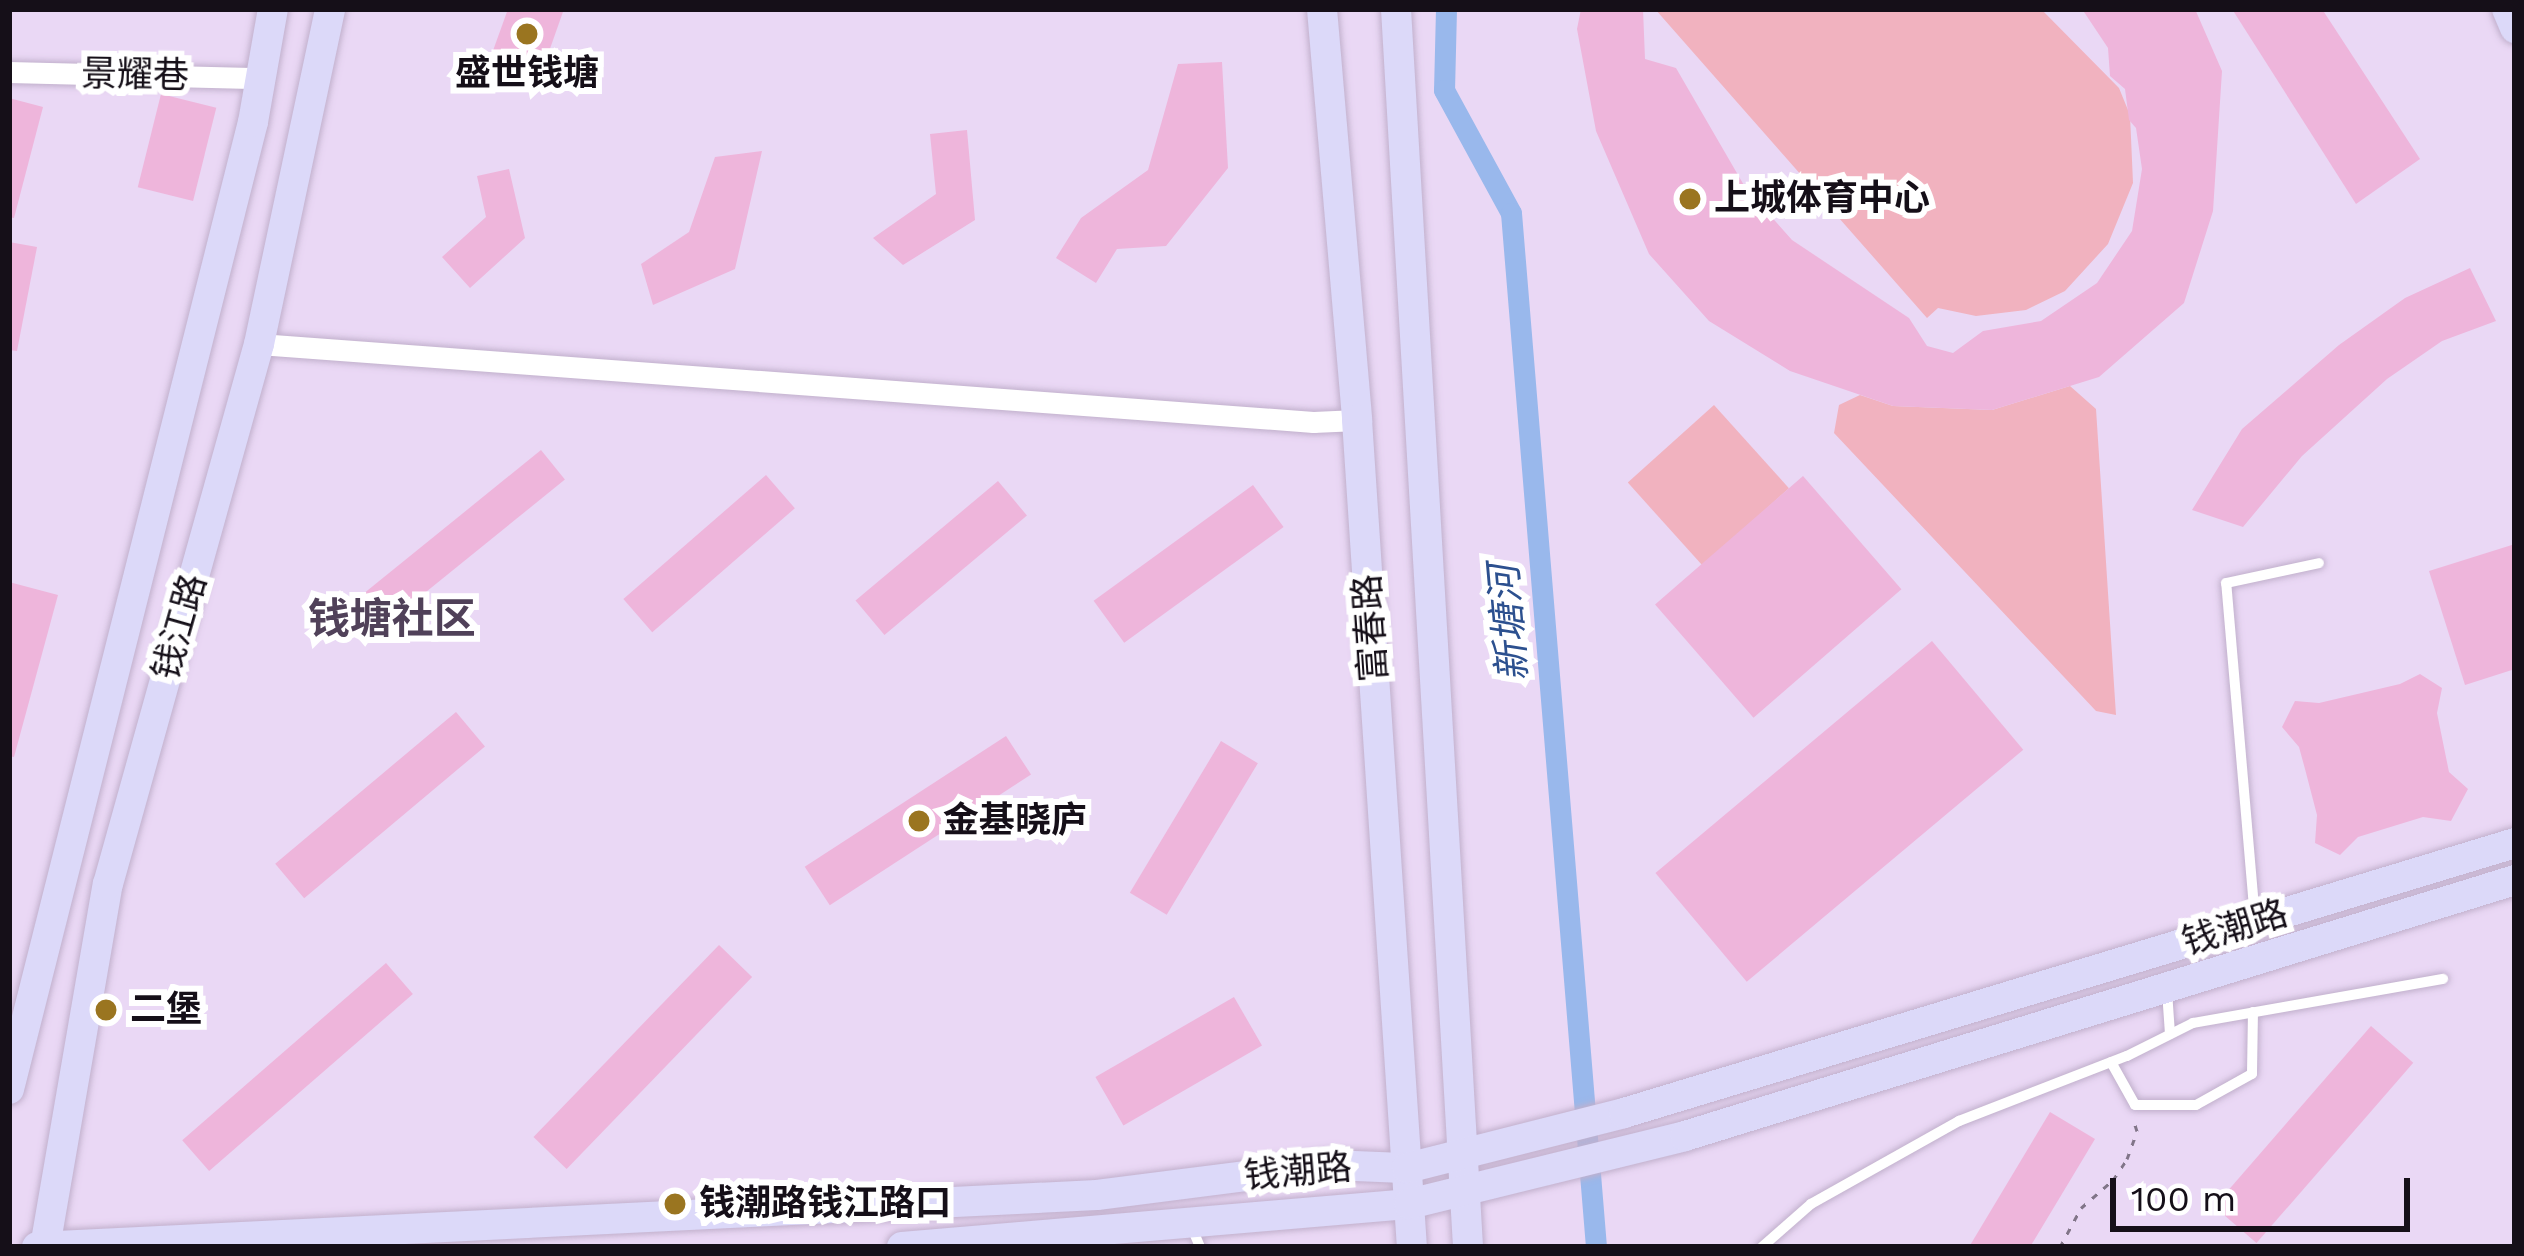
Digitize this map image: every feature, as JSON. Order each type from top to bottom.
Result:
[{"type":"main road","name":"钱江路","points":[[9,1089],[261,78],[273,9]]},
{"type":"main road","name":"钱江路","points":[[42,1246],[108,884],[260,344],[330,9]]},
{"type":"main road","name":"富春路","points":[[1322,9],[1357,420],[1412,1247]]},
{"type":"main road","name":"富春路","points":[[1396,9],[1468,1247]]},
{"type":"main road","points":[[2507,9],[2515,28]]},
{"type":"main road","name":"钱潮路","points":[[42,1246],[1097,1195],[1331,1165],[1407,1168],[1624,1113],[2515,843]]},
{"type":"main road","name":"钱潮路","points":[[902,1247],[1195,1236],[1409,1204],[1627,1150],[2515,880]]},
{"type":"street","name":"景耀巷","points":[[9,72],[261,78]]},
{"type":"street","points":[[260,344],[1290,420],[1357,420]]},
{"type":"lane","points":[[2255,922],[2226,583],[2319,563]]},
{"type":"lane","points":[[1762,1247],[1811,1204],[1959,1121],[2111,1062],[2193,1023],[2443,979]]},
{"type":"lane","points":[[2167,987],[2170,1034]]},
{"type":"lane","points":[[2111,1062],[2135,1105],[2196,1105],[2252,1074],[2253,1012]]},
{"type":"path","points":[[2060,1247],[2081,1208],[2114,1180],[2127,1159],[2138,1130],[2131,1114]]},
{"type":"shaded area","points":[[1655,9],[2041,9],[2119,88],[2130,115],[2133,183],[2108,244],[2065,291],[2026,310],[1976,316],[1938,308],[1927,318]]},
{"type":"shaded area","points":[[2070,386],[2096,409],[2116,715],[2096,711],[1834,433],[1839,405],[1860,395],[1893,406],[1992,410]]},
{"type":"shaded area","points":[[1714,405],[1789,488],[1703,566],[1628,483]]},
{"type":"building","name":"盛世钱塘","points":[[508,9],[564,9],[540,77],[490,59]]},
{"type":"building","name":"上城体育中心","points":[[1581,9],[1643,9],[1645,59],[1676,68],[1745,187],[1792,240],[1909,318],[1927,346],[1953,353],[1983,331],[2041,321],[2097,283],[2132,231],[2142,169],[2136,128],[2129,120],[2125,89],[2110,76],[2108,48],[2082,9],[2195,9],[2222,71],[2213,211],[2184,303],[2099,377],[1992,410],[1893,406],[1790,371],[1709,321],[1649,254],[1596,131],[1577,29]]},
{"type":"building","points":[[2232,9],[2322,9],[2420,159],[2356,204]]},
{"type":"building","points":[[1222,62],[1228,168],[1166,246],[1117,249],[1096,283],[1056,258],[1081,218],[1148,170],[1178,64]]},
{"type":"building","points":[[161,94],[216,108],[193,201],[138,187]]},
{"type":"building","points":[[9,98],[43,107],[14,218],[9,217]]},
{"type":"building","points":[[967,130],[975,220],[903,265],[873,238],[936,194],[930,134]]},
{"type":"building","points":[[762,151],[735,269],[653,305],[641,264],[689,232],[715,157]]},
{"type":"building","points":[[509,169],[525,238],[470,288],[442,257],[486,217],[477,176]]},
{"type":"building","points":[[9,242],[37,247],[17,351],[9,350]]},
{"type":"building","points":[[2470,268],[2496,321],[2442,341],[2387,379],[2302,456],[2243,527],[2192,510],[2242,429],[2339,345],[2405,298]]},
{"type":"building","points":[[541,450],[565,480],[371,637],[347,607]]},
{"type":"building","points":[[766,475],[795,508],[652,632],[623,599]]},
{"type":"building","points":[[1803,476],[1901,589],[1753,718],[1655,605]]},
{"type":"building","points":[[998,481],[1027,515],[884,635],[856,601]]},
{"type":"building","points":[[1253,485],[1284,527],[1124,643],[1094,601]]},
{"type":"building","points":[[2515,544],[2515,669],[2465,685],[2429,571]]},
{"type":"building","points":[[9,582],[58,595],[14,757],[9,756]]},
{"type":"building","points":[[1932,641],[2023,750],[1747,982],[1655,873]]},
{"type":"building","points":[[2420,674],[2442,688],[2437,713],[2449,772],[2468,789],[2451,821],[2423,817],[2358,837],[2340,855],[2315,843],[2317,815],[2299,747],[2282,727],[2295,701],[2319,703],[2400,684]]},
{"type":"building","points":[[456,712],[485,746],[304,898],[275,864]]},
{"type":"building","name":"金基晓庐","points":[[1006,736],[1031,775],[830,905],[805,867]]},
{"type":"building","points":[[1221,741],[1258,763],[1167,915],[1130,893]]},
{"type":"building","points":[[719,945],[752,977],[567,1169],[534,1137]]},
{"type":"building","points":[[386,963],[413,994],[209,1171],[182,1140]]},
{"type":"building","points":[[1234,997],[1262,1045],[1123,1125],[1095,1077]]},
{"type":"building","points":[[2371,1026],[2413,1063],[2256,1243],[2214,1206]]},
{"type":"building","points":[[2050,1112],[2095,1139],[2030,1247],[1969,1247]]},
{"type":"waterway","name":"新塘河","points":[[1446,9],[1444,90],[1511,213],[1596,1247]]},
{"type":"place","name":"盛世钱塘","points":[[527,34]]},
{"type":"place","name":"上城体育中心","points":[[1690,199]]},
{"type":"place","name":"金基晓庐","points":[[919,821]]},
{"type":"place","name":"二堡","points":[[106,1010]]},
{"type":"place","name":"钱潮路钱江路口","points":[[675,1204]]},
{"type":"district","name":"钱塘社区","points":[[392,619]]}]
